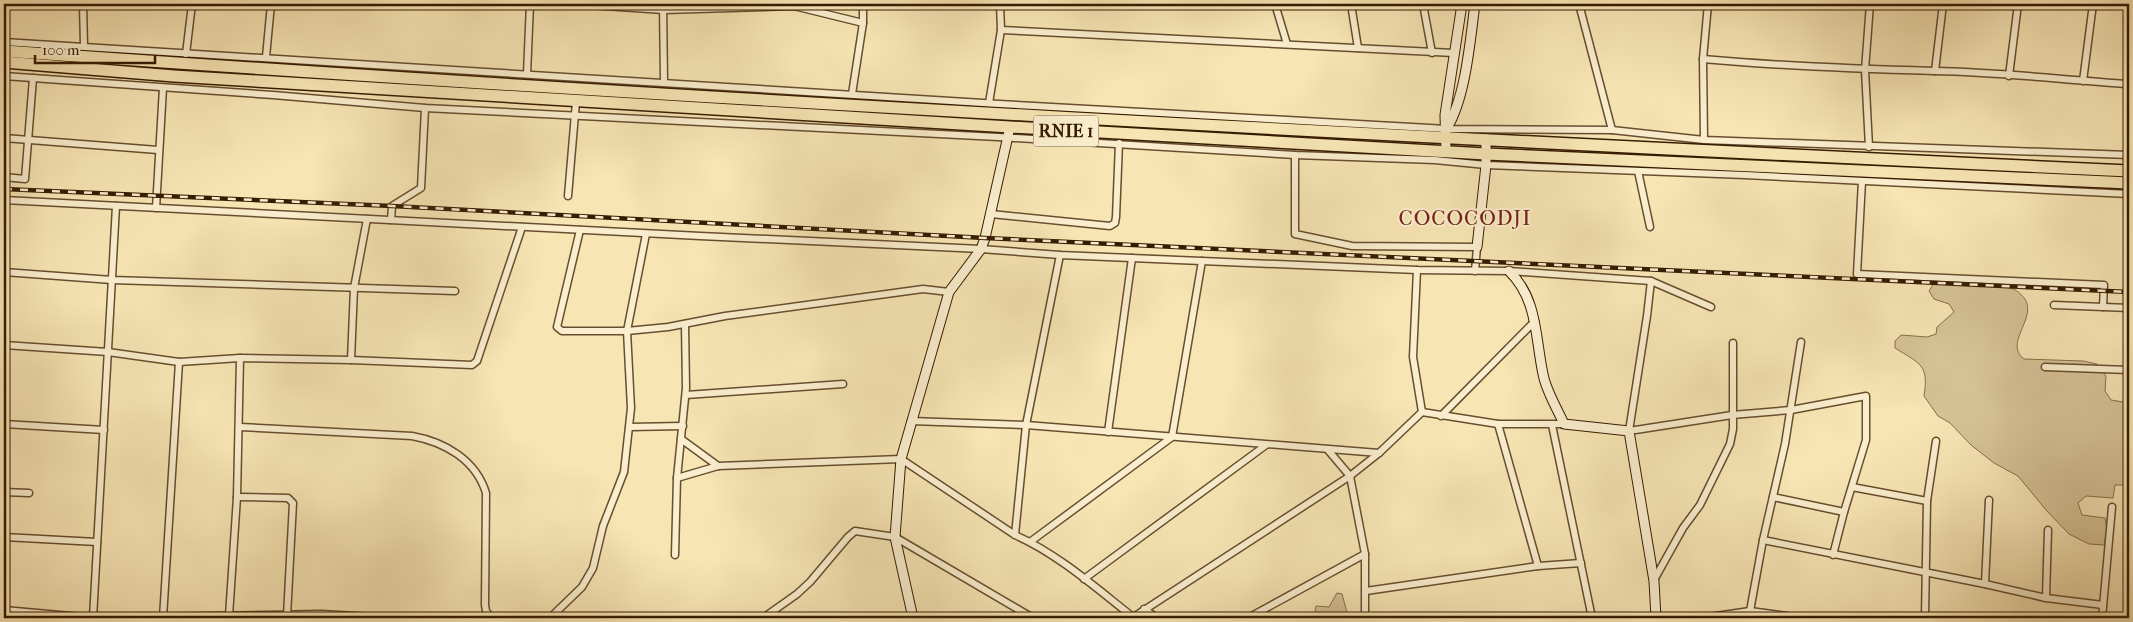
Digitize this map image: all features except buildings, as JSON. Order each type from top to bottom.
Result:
[{"type":"highway","name":"RNIE 1","points":[[4,51],[560,88],[1446,133],[1486,139],[2129,171]]},
{"type":"highway","name":"RNIE 1","points":[[4,62],[174,76],[1008,132],[1445,156],[1486,160],[2129,183]]},
{"type":"street","points":[[83,4],[84,46]]},
{"type":"street","points":[[186,54],[192,4]]},
{"type":"street","points":[[266,57],[271,4]]},
{"type":"street","points":[[527,74],[530,4]]},
{"type":"street","points":[[574,4],[664,7],[794,5],[862,23]]},
{"type":"street","points":[[852,94],[863,4]]},
{"type":"street","points":[[989,103],[1001,30],[1000,4]]},
{"type":"street","points":[[1275,4],[1287,44]]},
{"type":"street","points":[[1351,4],[1358,48]]},
{"type":"street","points":[[1423,4],[1432,53]]},
{"type":"street","points":[[4,76],[425,108],[1008,132],[1120,143],[1295,154],[1445,156],[1446,115],[1462,4]]},
{"type":"street","points":[[1446,133],[1455,115],[1468,55],[1475,4]]},
{"type":"street","points":[[1579,4],[1612,130]]},
{"type":"street","points":[[1704,140],[1703,59],[1708,4]]},
{"type":"street","points":[[1869,147],[1864,70],[1870,4]]},
{"type":"street","points":[[1935,71],[1943,4]]},
{"type":"street","points":[[2009,76],[2018,4]]},
{"type":"street","points":[[2083,81],[2093,4]]},
{"type":"street","points":[[664,7],[664,83]]},
{"type":"street","points":[[1001,30],[1454,53]]},
{"type":"street","points":[[4,42],[186,54],[266,57],[1446,133],[1612,130],[1704,140],[2129,155]]},
{"type":"street","points":[[1703,59],[1864,70],[1935,71],[2129,84]]},
{"type":"street","points":[[4,177],[25,179],[33,78]]},
{"type":"street","points":[[156,208],[163,88]]},
{"type":"street","points":[[568,196],[576,102]]},
{"type":"street","points":[[391,220],[392,206],[422,188],[425,108]]},
{"type":"street","points":[[913,618],[894,537],[901,459],[949,292],[981,249],[991,214],[1008,132]]},
{"type":"street","points":[[4,138],[158,150]]},
{"type":"street","points":[[1475,271],[1486,160],[1486,139]]},
{"type":"street","points":[[991,214],[1110,226],[1114,223],[1116,217],[1120,143]]},
{"type":"street","points":[[1295,154],[1295,234],[1352,246],[1477,248]]},
{"type":"street","points":[[1486,160],[1638,171],[2129,194]]},
{"type":"street","points":[[1638,171],[1650,227]]},
{"type":"street","points":[[1862,181],[1857,274],[2104,285],[2103,307]]},
{"type":"street","points":[[4,200],[1132,258],[1417,270],[1510,271],[1651,281],[1711,306]]},
{"type":"street","points":[[93,618],[116,206]]},
{"type":"street","points":[[350,360],[354,288],[367,219]]},
{"type":"street","points":[[4,345],[108,352],[179,362],[240,358],[472,365],[476,363],[522,227]]},
{"type":"street","points":[[580,230],[557,327],[562,331],[627,331],[668,327],[725,316],[922,289],[949,292]]},
{"type":"street","points":[[550,618],[582,587],[593,568],[603,526],[622,480],[630,427],[631,391],[627,331],[646,234]]},
{"type":"street","points":[[1015,535],[1026,425],[1060,254]]},
{"type":"street","points":[[1108,432],[1132,258]]},
{"type":"street","points":[[1030,542],[1172,437],[1202,261]]},
{"type":"street","points":[[1417,270],[1413,357],[1422,412]]},
{"type":"street","points":[[1510,271],[1521,283],[1535,321],[1543,376],[1564,424]]},
{"type":"street","points":[[4,272],[112,280],[454,291]]},
{"type":"street","points":[[1651,281],[1629,431],[1654,581],[1656,618]]},
{"type":"street","points":[[2054,305],[2129,308]]},
{"type":"street","points":[[1441,416],[1535,321]]},
{"type":"street","points":[[674,555],[677,478],[686,395],[685,324]]},
{"type":"street","points":[[1750,615],[1763,540],[1791,410],[1801,342]]},
{"type":"street","points":[[1654,581],[1683,528],[1700,505],[1730,444],[1733,429],[1733,343]]},
{"type":"street","points":[[229,616],[240,427],[240,358]]},
{"type":"street","points":[[163,617],[179,362]]},
{"type":"street","points":[[2045,367],[2129,370]]},
{"type":"street","points":[[686,395],[843,384]]},
{"type":"street","points":[[1422,412],[1498,424],[1564,424],[1629,431],[1732,415],[1791,410],[1866,396],[1866,440],[1833,555]]},
{"type":"street","points":[[677,478],[718,466],[901,459],[1084,579],[1132,618],[1350,476],[1379,453],[1422,412]]},
{"type":"street","points":[[911,422],[1026,425],[1379,453]]},
{"type":"street","points":[[4,424],[104,430]]},
{"type":"street","points":[[1498,424],[1538,566]]},
{"type":"street","points":[[1552,425],[1592,618]]},
{"type":"street","points":[[630,427],[683,426]]},
{"type":"street","points":[[240,427],[412,436],[438,442],[454,451],[467,462],[482,481],[486,493],[486,611],[491,618]]},
{"type":"street","points":[[681,439],[718,466]]},
{"type":"street","points":[[1925,618],[1927,501],[1936,441]]},
{"type":"street","points":[[1084,579],[1266,445]]},
{"type":"street","points":[[1328,450],[1350,476],[1365,554],[1365,618]]},
{"type":"street","points":[[1852,487],[1927,501]]},
{"type":"street","points":[[4,492],[29,493]]},
{"type":"street","points":[[237,497],[288,498],[293,503],[287,616]]},
{"type":"street","points":[[1773,497],[1844,512]]},
{"type":"street","points":[[1986,584],[1988,500]]},
{"type":"street","points":[[2102,618],[2112,506]]},
{"type":"street","points":[[2046,598],[2048,530]]},
{"type":"street","points":[[764,618],[798,594],[855,531],[894,537],[1033,618]]},
{"type":"street","points":[[4,537],[97,542]]},
{"type":"street","points":[[1763,540],[1986,584],[2046,598],[2103,605]]},
{"type":"street","points":[[1248,618],[1365,554]]},
{"type":"street","points":[[1366,591],[1538,566],[1581,563]]},
{"type":"street","points":[[1144,609],[1157,618]]},
{"type":"street","points":[[4,610],[93,618],[351,614],[392,618]]},
{"type":"street","points":[[1702,618],[1750,615],[1802,618]]},
{"type":"shaded area","points":[[1934,283],[2000,286],[2016,291],[2025,300],[2028,308],[2017,346],[2019,353],[2024,359],[2083,361],[2097,364],[2106,376],[2105,391],[2111,400],[2129,403],[2129,485],[2115,485],[2113,498],[2086,496],[2078,503],[2082,515],[2105,518],[2107,530],[2104,545],[2089,544],[2069,534],[2018,476],[1994,463],[1971,445],[1950,423],[1938,416],[1924,396],[1924,371],[1916,362],[1895,348],[1895,341],[1901,335],[1927,337],[1936,334],[1937,327],[1954,312],[1949,304],[1934,299],[1929,291]]},
{"type":"shaded area","points":[[1337,593],[1342,594],[1348,616],[1346,618],[1320,618],[1315,610],[1316,606],[1329,607]]},
{"type":"railway","points":[[4,189],[392,206],[985,238],[2129,292]]},
{"type":"district","name":"COCOCODJI","points":[[1465,218]]}]
